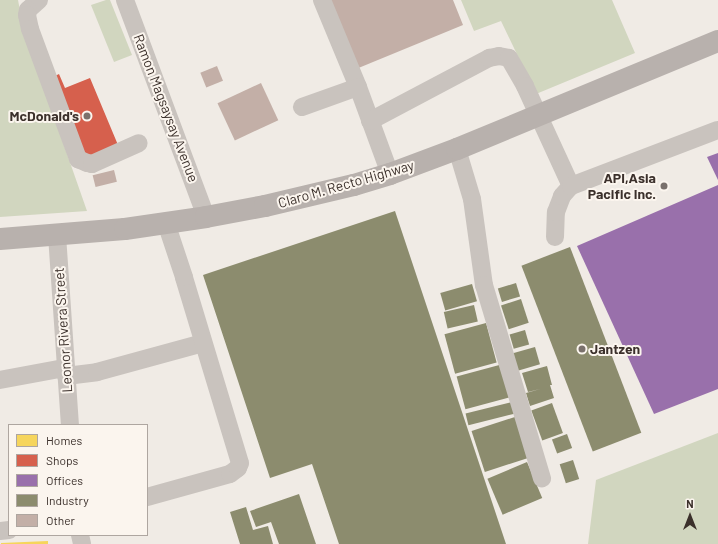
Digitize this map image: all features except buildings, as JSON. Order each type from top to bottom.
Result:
[{"type":"main road","name":"Claro M. Recto Highway","points":[[0,239],[57,236],[206,217],[265,206],[347,186],[390,174],[457,149],[540,116],[718,41]]},
{"type":"street","points":[[39,0],[28,10],[27,14],[30,29],[78,159],[92,164],[140,142]]},
{"type":"street","name":"Ramon Magsaysay Avenue","points":[[125,0],[206,217]]},
{"type":"street","points":[[322,0],[358,87],[390,174]]},
{"type":"street","points":[[370,121],[489,58],[499,56],[509,58],[526,86],[571,186]]},
{"type":"street","points":[[302,107],[358,87]]},
{"type":"street","points":[[555,237],[556,212],[562,196],[571,186],[718,130]]},
{"type":"street","points":[[457,149],[472,199],[484,285],[542,478]]},
{"type":"street","points":[[148,497],[230,474],[238,468],[240,463],[184,277],[166,223]]},
{"type":"street","name":"Leonor Rivera Street","points":[[57,236],[70,424]]},
{"type":"street","points":[[0,380],[66,372],[97,372],[203,343]]},
{"type":"green space","points":[[0,0],[18,0],[24,31],[87,211],[0,217]]},
{"type":"green space","points":[[110,0],[132,55],[114,62],[91,5]]},
{"type":"green space","points":[[461,0],[612,0],[635,53],[536,94],[501,21],[474,31]]},
{"type":"green space","points":[[718,433],[718,544],[588,544],[596,480]]},
{"type":"place","name":"McDonald's","points":[[87,116]]},
{"type":"place","name":"API,Asia Pacific Inc.","points":[[664,186]]},
{"type":"place","name":"Jantzen","points":[[582,349]]}]
